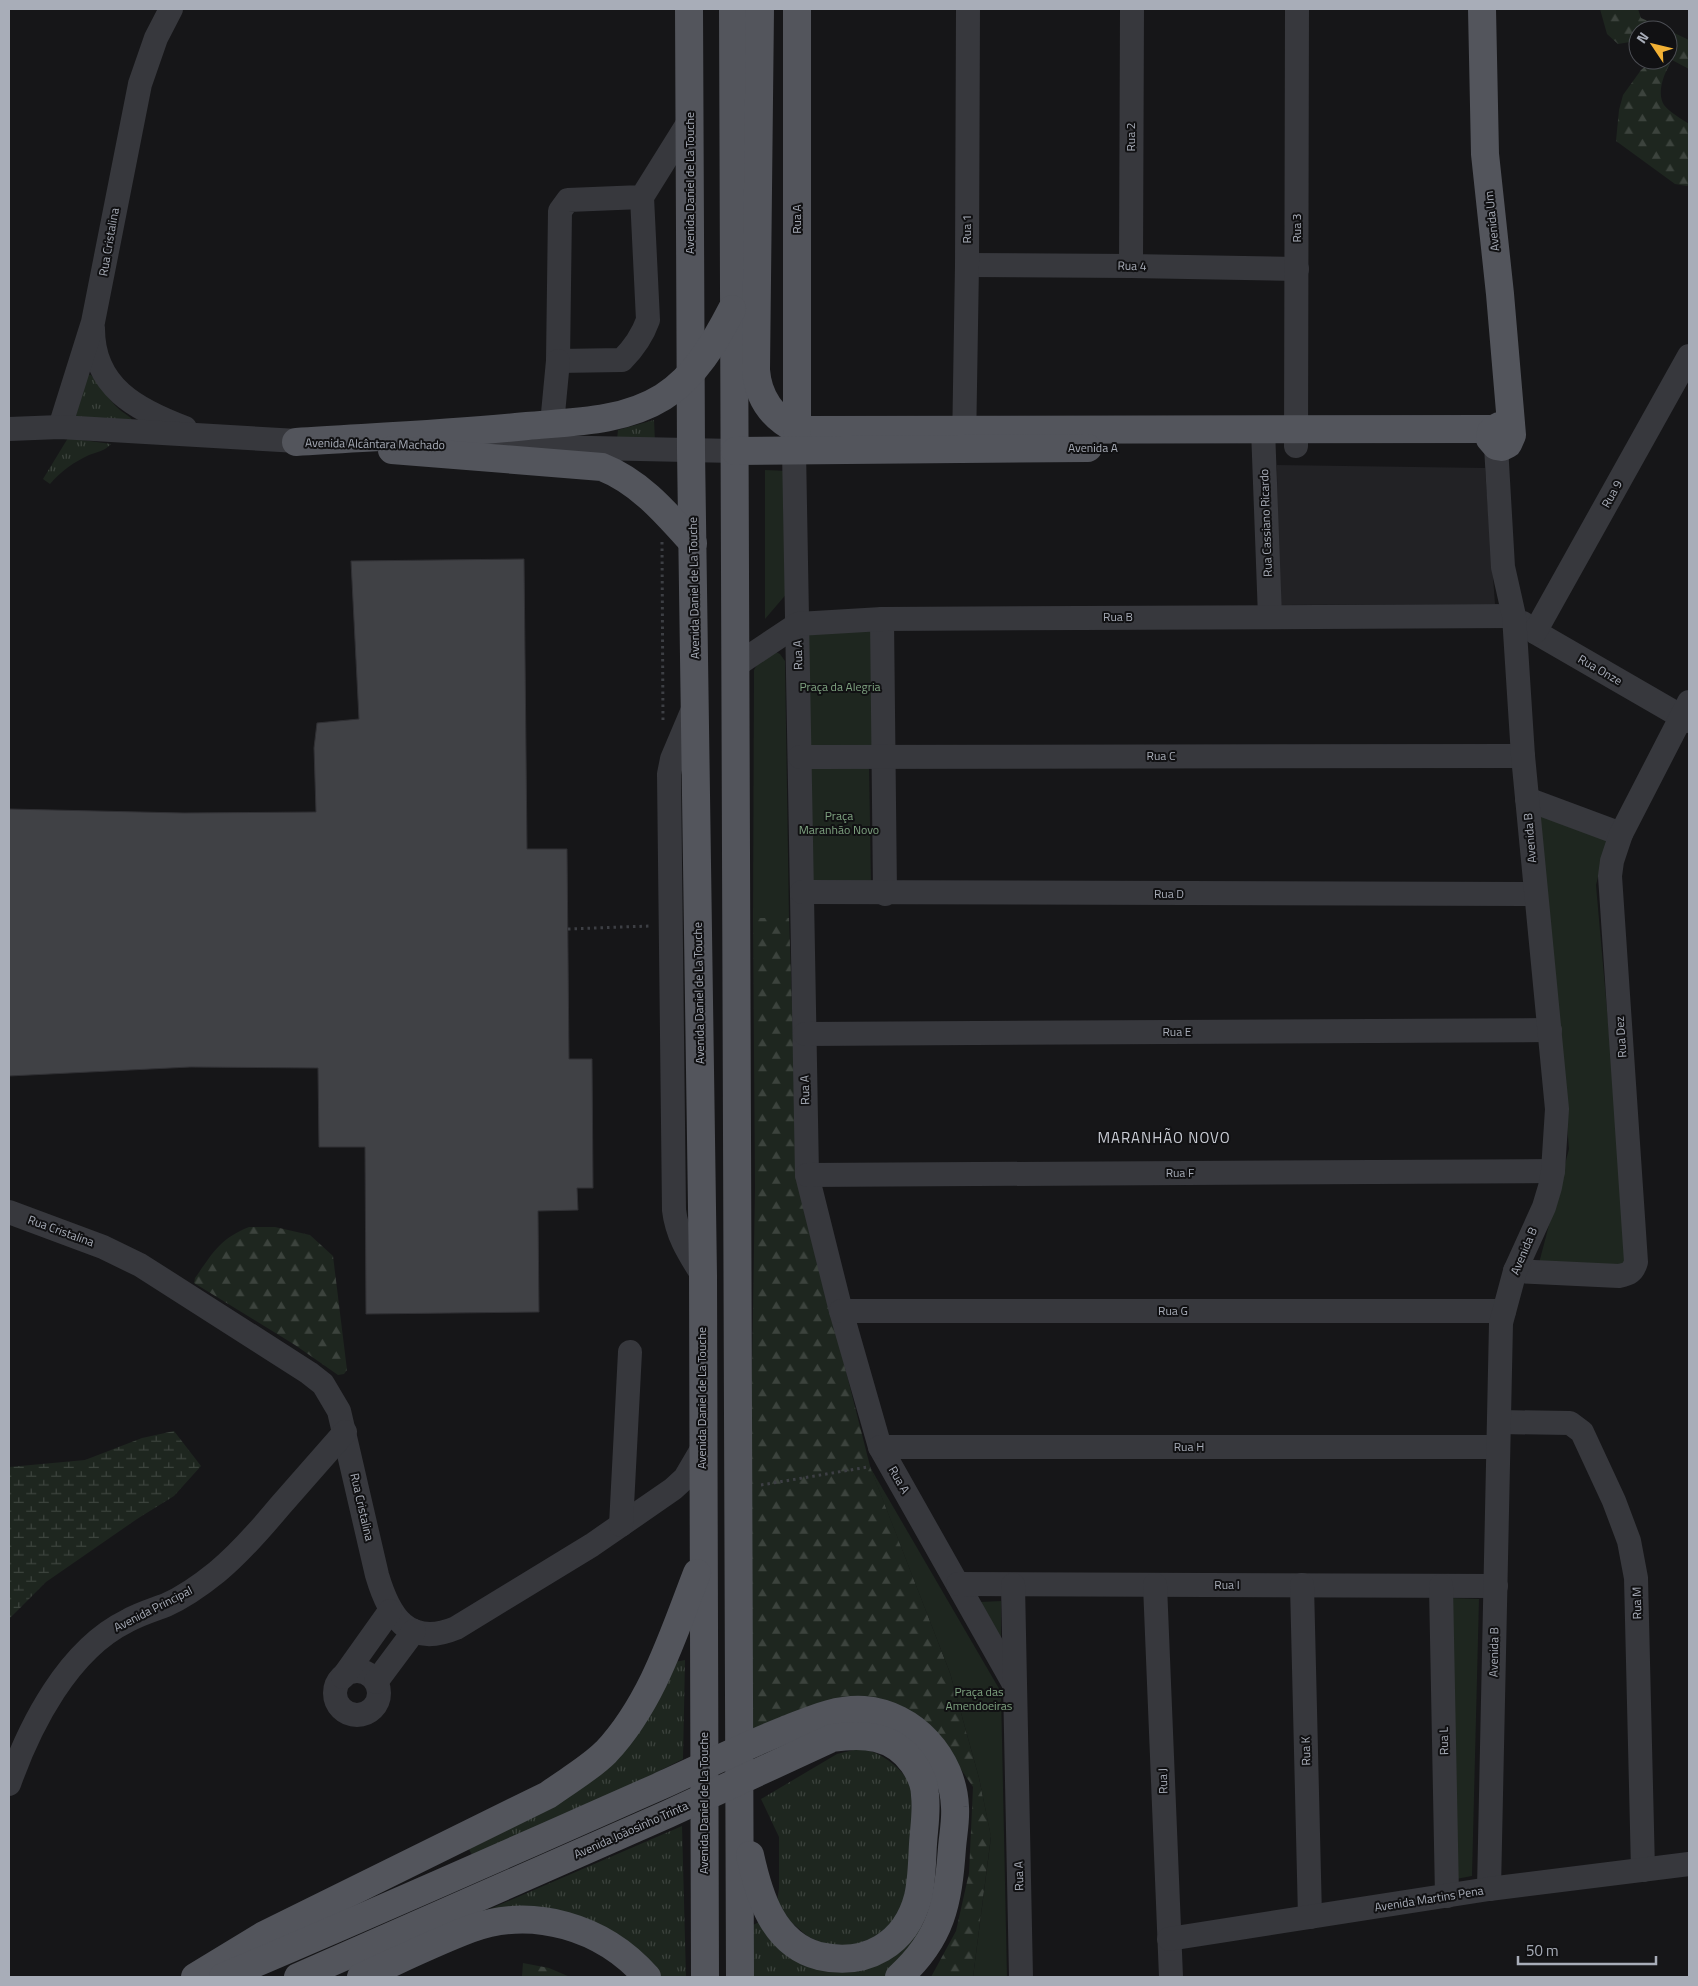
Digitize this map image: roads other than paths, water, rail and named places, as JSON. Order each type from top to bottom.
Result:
[{"type":"main road","name":"Avenida Daniel de La Touche","points":[[689,9],[690,373],[696,703],[702,1276],[705,1977]]},
{"type":"main road","points":[[733,9],[740,1977]]},
{"type":"main road","points":[[760,9],[756,370],[758,386],[766,404],[796,440]]},
{"type":"main road","name":"Rua A","points":[[796,440],[797,9]]},
{"type":"main road","name":"Avenida Um","points":[[1471,9],[1474,156],[1500,436]]},
{"type":"main road","name":"Avenida Um","points":[[1482,9],[1484,154],[1500,294],[1500,436]]},
{"type":"main road","points":[[296,442],[475,432],[586,421],[628,412],[661,399],[690,373],[720,332],[734,304]]},
{"type":"main road","points":[[735,450],[756,370]]},
{"type":"main road","name":"Avenida A","points":[[735,450],[796,440],[1500,436]]},
{"type":"main road","points":[[296,442],[602,467],[623,477],[645,493],[693,543]]},
{"type":"main road","points":[[195,1977],[264,1935],[548,1795],[585,1769],[605,1752],[638,1708],[668,1647],[703,1558]]},
{"type":"main road","points":[[222,1977],[660,1786],[762,1739],[826,1714],[865,1710],[887,1715],[907,1724],[925,1737],[938,1755],[949,1777],[955,1807],[949,1888],[938,1928],[924,1950],[899,1977]]},
{"type":"main road","name":"Avenida Joãosinho Trinta","points":[[298,1977],[668,1814],[832,1738],[852,1735],[884,1739],[898,1746],[918,1770],[925,1794],[922,1865],[918,1897],[906,1925],[894,1940],[866,1956],[848,1959],[829,1958],[814,1955],[801,1948],[778,1928],[761,1899],[739,1810]]},
{"type":"main road","points":[[361,1977],[471,1929],[506,1921],[541,1920],[569,1926],[591,1934],[611,1945],[632,1961],[646,1977]]},
{"type":"street","name":"Rua Cristalina","points":[[60,426],[92,322],[140,84],[156,38],[171,9]]},
{"type":"street","name":"Rua 1","points":[[964,439],[968,9]]},
{"type":"street","name":"Rua 2","points":[[1131,266],[1132,9]]},
{"type":"street","name":"Rua 3","points":[[1296,438],[1297,9]]},
{"type":"street","points":[[558,360],[622,360],[645,328],[648,320],[642,197],[690,120]]},
{"type":"street","points":[[552,424],[558,360],[560,211],[568,200],[642,197]]},
{"type":"street","name":"Rua 4","points":[[967,265],[1296,269]]},
{"type":"street","points":[[92,322],[94,349],[106,377],[118,392],[147,412],[190,429],[218,437]]},
{"type":"street","name":"Rua 9","points":[[1534,632],[1689,356]]},
{"type":"street","points":[[9,429],[60,426]]},
{"type":"street","name":"Avenida Alcântara Machado","points":[[60,426],[296,442],[691,451]]},
{"type":"street","name":"Avenida B","points":[[1488,1889],[1501,1324],[1514,1271],[1544,1207],[1553,1171],[1557,1109],[1535,894],[1523,756],[1514,616],[1503,567],[1500,436]]},
{"type":"street","name":"Rua Cassiano Ricardo","points":[[1264,438],[1270,617]]},
{"type":"street","name":"Rua A","points":[[796,440],[807,1175],[841,1311],[880,1447],[1014,1684]]},
{"type":"street","name":"Avenida A","points":[[691,451],[735,450]]},
{"type":"street","name":"Rua Onze","points":[[1514,616],[1534,632],[1686,713]]},
{"type":"street","name":"Rua B","points":[[798,624],[882,618],[1514,616]]},
{"type":"street","points":[[882,618],[885,894]]},
{"type":"street","points":[[736,666],[798,624]]},
{"type":"street","name":"Rua Dez","points":[[1514,1271],[1619,1276],[1628,1274],[1634,1269],[1636,1262],[1610,876],[1612,861],[1621,834],[1686,713]]},
{"type":"street","name":"Rua C","points":[[800,756],[1523,756]]},
{"type":"street","points":[[1527,799],[1621,834]]},
{"type":"street","name":"Rua D","points":[[802,892],[885,894],[1535,894]]},
{"type":"street","name":"Rua E","points":[[804,1034],[1550,1030]]},
{"type":"street","name":"Rua F","points":[[807,1175],[1553,1171]]},
{"type":"street","name":"Rua Cristalina","points":[[9,1212],[103,1247],[140,1265],[309,1373],[323,1384],[339,1411],[377,1575],[390,1611],[400,1622],[414,1631]]},
{"type":"street","name":"Rua G","points":[[841,1311],[1504,1311]]},
{"type":"street","points":[[621,1525],[630,1352]]},
{"type":"street","name":"Rua M","points":[[1499,1422],[1570,1423],[1576,1426],[1582,1432],[1614,1501],[1629,1541],[1636,1578],[1643,1870]]},
{"type":"street","name":"Avenida Principal","points":[[9,1784],[28,1739],[47,1704],[64,1676],[80,1657],[104,1635],[127,1621],[187,1594],[219,1571],[249,1542],[345,1432]]},
{"type":"street","name":"Rua H","points":[[880,1447],[1497,1447]]},
{"type":"street","points":[[376,1682],[414,1631],[431,1635],[456,1628],[592,1545],[673,1489],[685,1478],[702,1449]]},
{"type":"street","name":"Rua I","points":[[958,1584],[1496,1586]]},
{"type":"street","name":"Rua A","points":[[1013,1584],[1021,1977]]},
{"type":"street","name":"Rua J","points":[[1155,1585],[1171,1977]]},
{"type":"street","name":"Rua K","points":[[1302,1586],[1310,1918]]},
{"type":"street","name":"Rua L","points":[[1441,1586],[1447,1896]]},
{"type":"street","points":[[343,1677],[357,1671],[365,1672],[376,1682],[379,1689],[377,1704],[365,1714],[357,1715],[343,1710],[336,1698],[336,1690],[343,1677],[390,1611]]},
{"type":"street","name":"Avenida Martins Pena","points":[[1169,1939],[1488,1889],[1689,1864]]},
{"type":"district","name":"MARANHÃO NOVO","points":[[1164,1138]]},
{"type":"park label","name":"Praça da Alegria","points":[[840,687]]},
{"type":"park label","name":"Praça Maranhão Novo","points":[[839,823]]},
{"type":"park label","name":"Praça das Amendoeiras","points":[[979,1699]]}]
